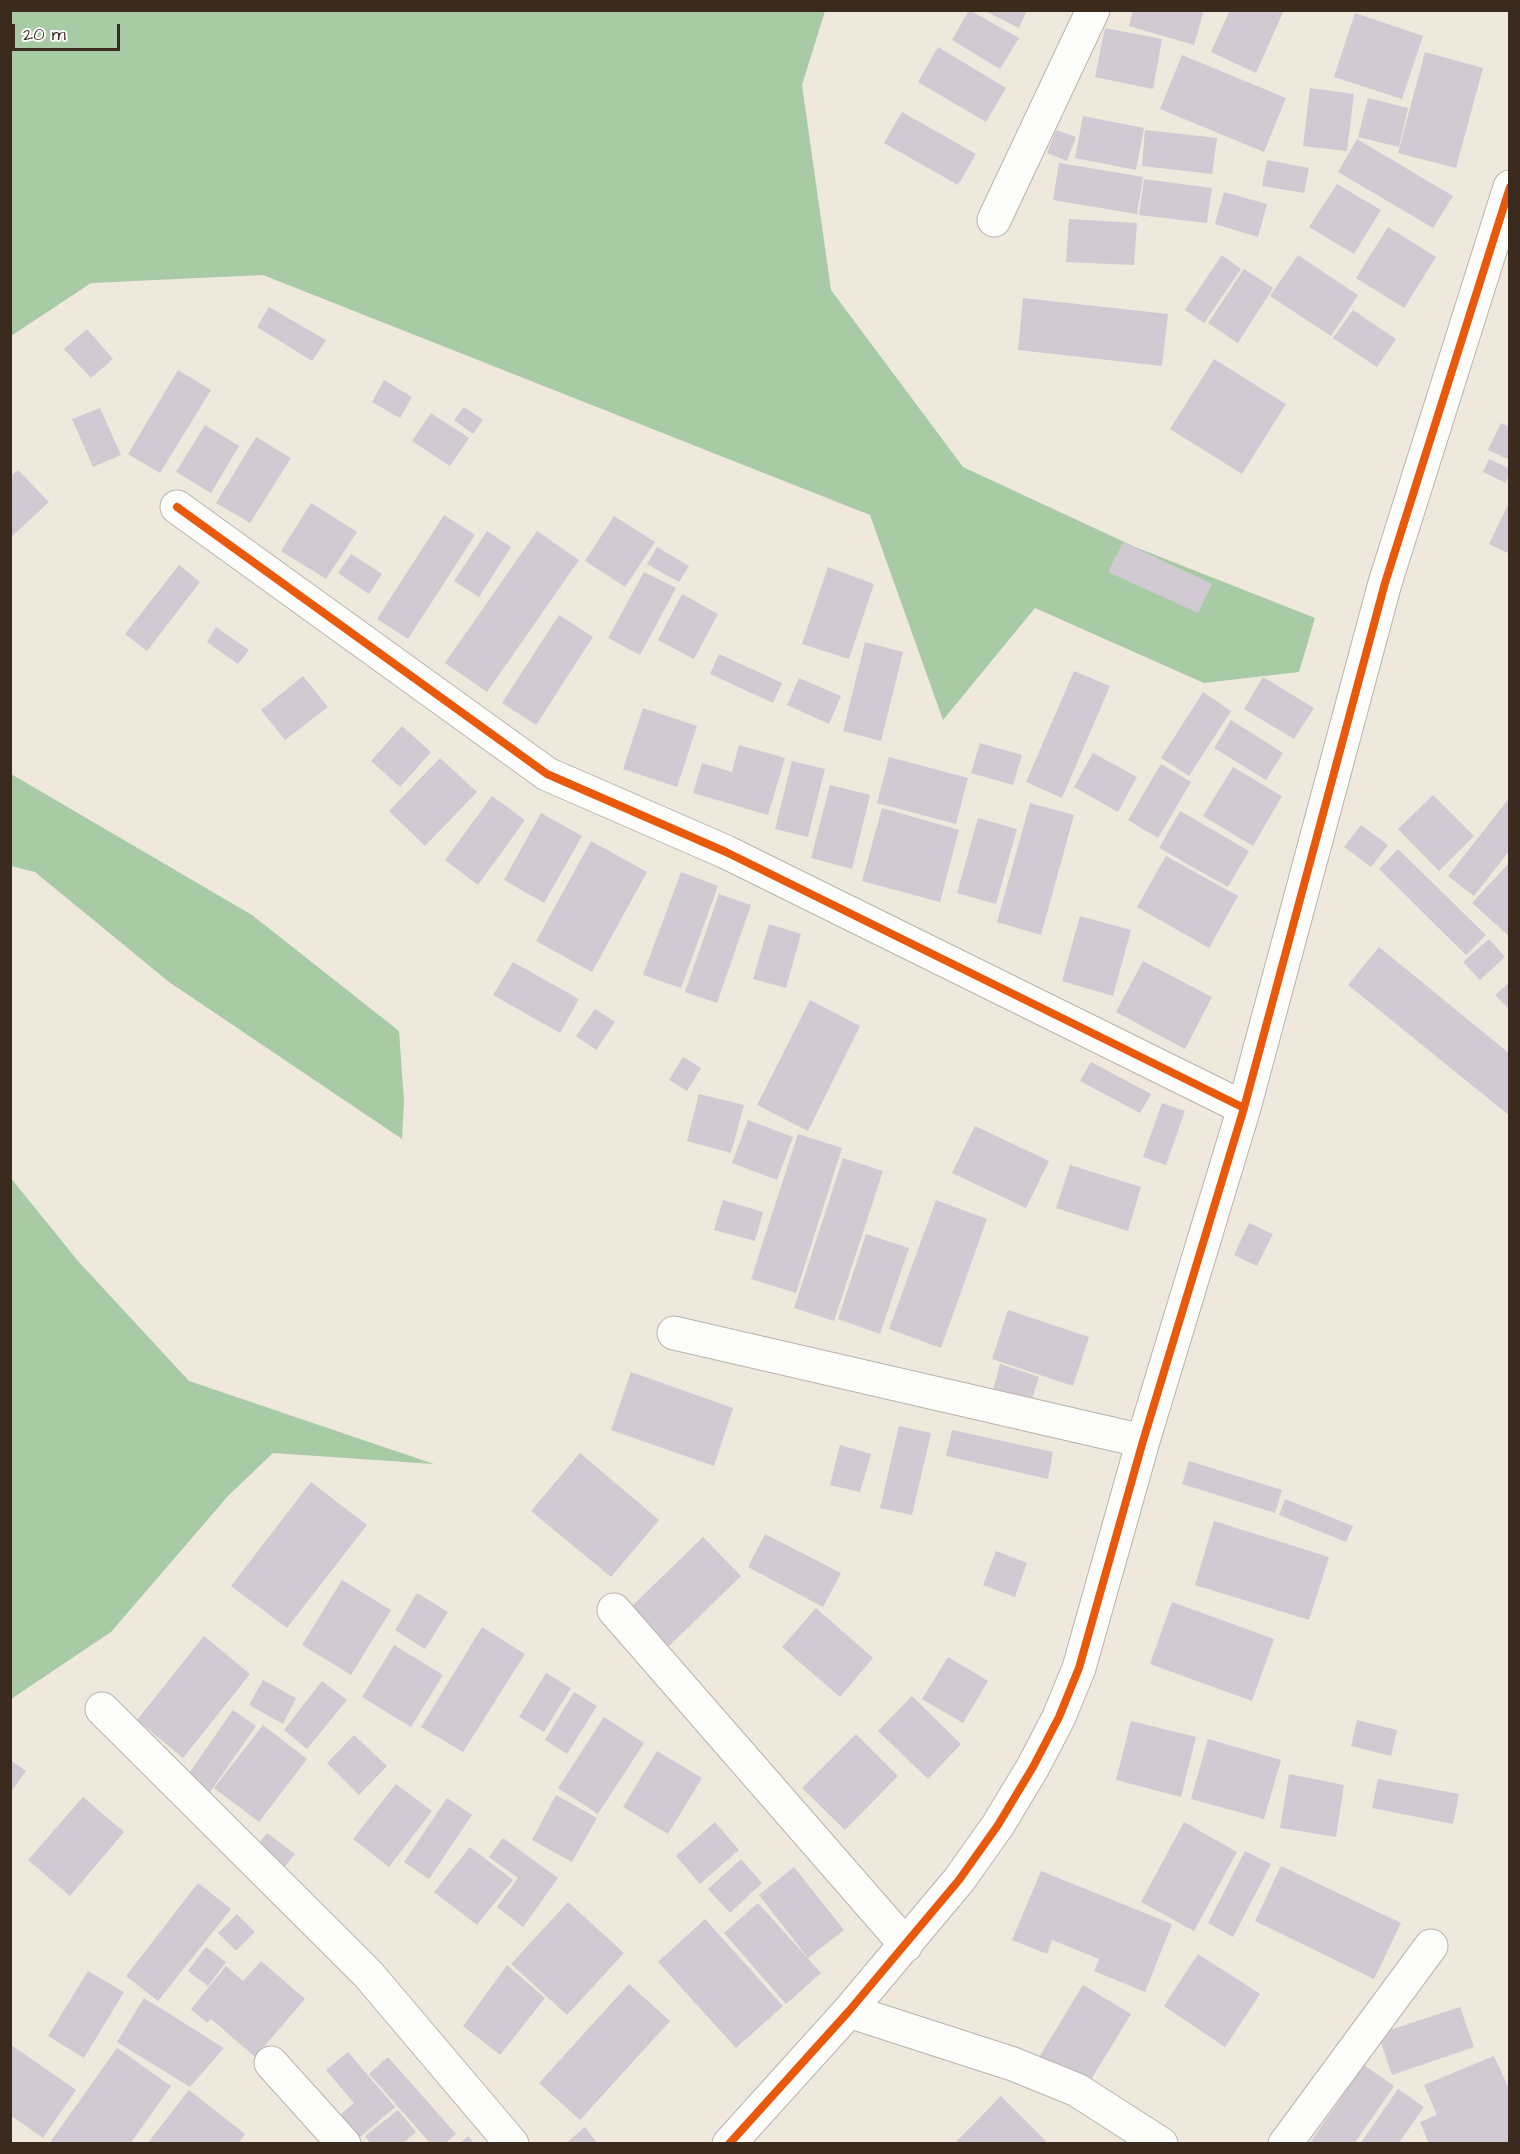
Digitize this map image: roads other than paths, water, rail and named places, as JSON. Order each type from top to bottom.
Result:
[{"type":"street","points":[[994,220],[1093,10]]},
{"type":"street","points":[[729,2144],[849,2011],[959,1880],[998,1825],[1033,1767],[1059,1717],[1079,1668],[1143,1441],[1244,1108],[1385,584],[1508,196]]},
{"type":"street","points":[[177,507],[548,774],[736,857],[1244,1108]]},
{"type":"street","points":[[674,1333],[1143,1441]]},
{"type":"street","points":[[614,1610],[906,1945]]},
{"type":"street","points":[[102,1709],[368,1974],[512,2144]]},
{"type":"street","points":[[1285,2144],[1431,1946]]},
{"type":"street","points":[[849,2011],[1013,2064],[1077,2090],[1161,2144]]},
{"type":"street","points":[[271,2063],[344,2144]]}]
